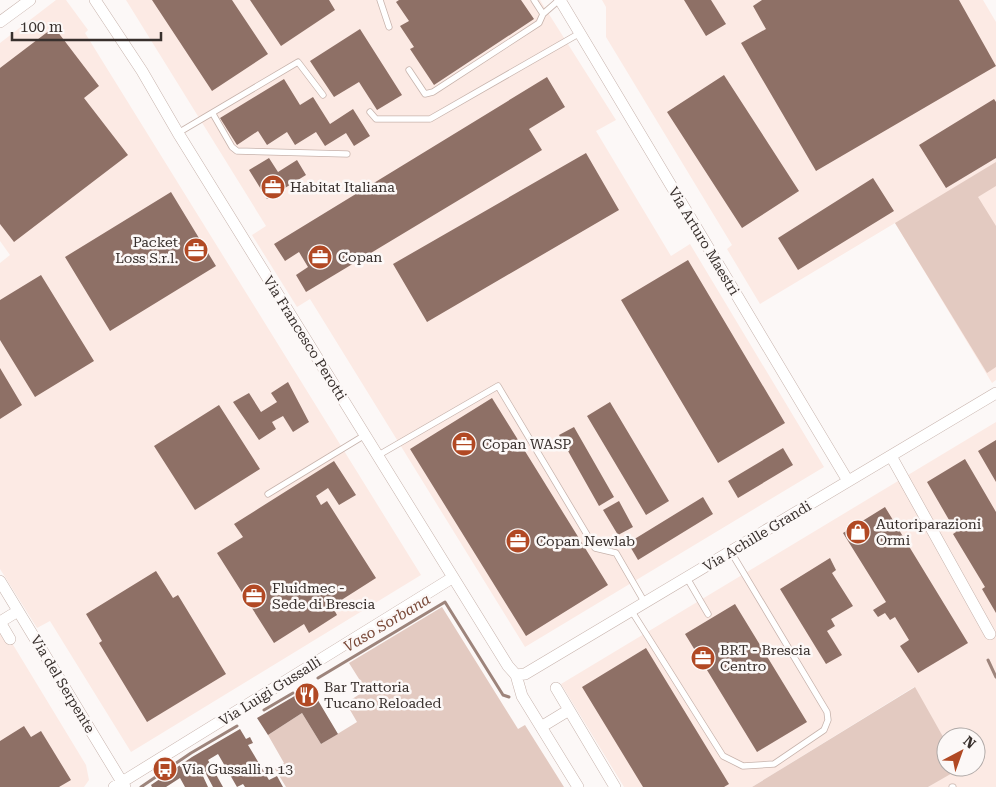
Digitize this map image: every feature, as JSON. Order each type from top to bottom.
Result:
[{"type":"street","points":[[0,22],[30,0]]},
{"type":"street","name":"Via Francesco Perotti","points":[[95,0],[142,71],[178,133],[452,578],[508,666],[516,675],[522,696],[578,787]]},
{"type":"street","name":"Via Arturo Maestri","points":[[559,0],[848,481]]},
{"type":"street","name":"Via Achille Grandi","points":[[516,675],[525,674],[996,393]]},
{"type":"street","points":[[890,456],[990,634]]},
{"type":"street","name":"Via Luigi Gussalli","points":[[121,785],[452,578]]},
{"type":"street","name":"Via del Serpente","points":[[0,581],[121,785]]},
{"type":"street","points":[[10,639],[0,622],[18,611]]},
{"type":"street","points":[[556,688],[610,785]]},
{"type":"street","points":[[541,727],[569,710]]},
{"type":"lane","points":[[380,0],[389,27]]},
{"type":"lane","points":[[534,0],[543,14]]},
{"type":"lane","points":[[409,70],[425,94],[433,92],[540,23],[543,14],[559,0]]},
{"type":"lane","points":[[370,112],[376,119],[430,119],[580,33]]},
{"type":"lane","points":[[178,133],[298,62],[323,94]]},
{"type":"lane","points":[[213,114],[232,147],[237,151],[347,154]]},
{"type":"lane","points":[[377,456],[402,444],[498,386],[595,548],[616,553],[645,603]]},
{"type":"lane","points":[[268,494],[365,436]]},
{"type":"lane","points":[[631,610],[723,756],[743,766],[774,764],[824,730],[828,720],[827,712],[731,552]]},
{"type":"lane","points":[[687,578],[708,614]]},
{"type":"shaded area","points":[[56,0],[66,0],[88,30],[85,33],[421,575],[131,752],[50,621],[37,628],[0,569],[0,263],[10,255],[0,241],[0,43]]},
{"type":"shaded area","points":[[126,0],[540,0],[616,120],[596,131],[671,256],[690,244],[824,467],[525,647],[310,299],[297,307],[252,235],[266,226]]},
{"type":"shaded area","points":[[602,0],[983,0],[996,22],[996,380],[992,383],[895,223],[760,304],[727,249],[732,245],[606,37],[606,7]]},
{"type":"shaded area","points":[[996,162],[996,186],[978,197],[996,226],[996,367],[987,373],[895,223]]},
{"type":"shaded area","points":[[996,422],[996,787],[928,787],[944,777],[986,777],[986,727],[937,727],[914,687],[752,787],[624,787],[561,684]]},
{"type":"shaded area","points":[[442,607],[518,729],[525,725],[564,787],[286,787],[275,769],[284,763],[268,735],[302,713],[321,744],[357,722],[346,703],[366,690],[349,663]]},
{"type":"shaded area","points":[[0,630],[9,644],[12,643],[86,765],[89,780],[84,787],[0,787]]},
{"type":"shaded area","points":[[915,687],[938,727],[936,727],[936,777],[945,777],[928,787],[752,787]]},
{"type":"building","points":[[152,0],[232,0],[268,54],[212,91]]},
{"type":"building","points":[[250,0],[329,0],[335,10],[281,46]]},
{"type":"building","points":[[399,0],[521,0],[534,19],[434,85],[410,49],[414,47],[400,26],[409,21],[396,2]]},
{"type":"building","points":[[684,0],[711,0],[726,24],[706,36]]},
{"type":"building","points":[[762,0],[959,0],[996,66],[816,171],[741,43],[766,29],[753,6]]},
{"type":"building","points":[[54,27],[99,86],[84,98],[128,155],[14,242],[0,224],[0,68]]},
{"type":"building","points":[[360,29],[402,95],[377,110],[359,82],[334,97],[310,61]]},
{"type":"building","points":[[724,75],[799,191],[742,228],[667,112]]},
{"type":"building","points":[[547,77],[565,107],[529,129],[542,150],[306,292],[296,275],[308,267],[299,252],[285,261],[274,244]]},
{"type":"building","points":[[284,79],[300,105],[313,97],[330,124],[353,109],[370,136],[354,146],[346,133],[325,146],[316,132],[295,145],[287,132],[267,145],[258,131],[237,145],[220,118]]},
{"type":"building","points":[[994,99],[996,102],[996,158],[946,188],[919,145]]},
{"type":"building","points":[[586,153],[619,210],[427,322],[393,264]]},
{"type":"building","name":"Habitat Italiana","points":[[269,158],[278,172],[297,160],[306,175],[267,199],[249,170]]},
{"type":"building","points":[[873,178],[894,211],[798,270],[778,238]]},
{"type":"building","points":[[171,192],[216,266],[110,331],[65,257]]},
{"type":"building","points":[[688,260],[785,423],[718,463],[621,300]]},
{"type":"building","points":[[41,275],[94,361],[35,397],[0,340],[0,300]]},
{"type":"building","points":[[0,368],[22,405],[0,419]]},
{"type":"building","points":[[288,382],[309,422],[293,432],[283,416],[272,422],[276,429],[259,440],[233,402],[249,393],[261,412],[277,402],[271,393]]},
{"type":"building","points":[[492,398],[608,585],[526,636],[410,449]]},
{"type":"building","points":[[610,402],[669,501],[646,515],[587,416]]},
{"type":"building","points":[[219,405],[260,469],[195,510],[154,446]]},
{"type":"building","points":[[574,427],[614,497],[599,506],[559,435]]},
{"type":"building","points":[[996,440],[996,482],[978,451]]},
{"type":"building","points":[[783,448],[793,465],[738,498],[728,481]]},
{"type":"building","points":[[965,459],[996,512],[996,613],[982,589],[985,587],[953,534],[956,532],[927,482]]},
{"type":"building","points":[[334,461],[356,495],[339,505],[328,488],[316,496],[321,505],[327,501],[376,578],[332,606],[337,615],[309,633],[304,624],[274,643],[217,553],[243,537],[234,524]]},
{"type":"building","points":[[703,497],[713,514],[638,560],[628,543]]},
{"type":"building","points":[[619,501],[633,527],[618,535],[603,510]]},
{"type":"building","points":[[885,507],[968,643],[918,673],[900,646],[909,640],[895,617],[890,620],[885,613],[878,617],[873,610],[886,602],[843,533]]},
{"type":"building","points":[[830,558],[836,570],[832,573],[853,606],[831,619],[835,626],[827,631],[842,655],[826,664],[780,589]]},
{"type":"building","points":[[156,571],[173,598],[178,595],[226,674],[147,722],[99,643],[102,641],[86,614]]},
{"type":"building","points":[[735,604],[807,722],[757,752],[685,634]]},
{"type":"building","points":[[646,648],[729,784],[724,787],[643,787],[582,687]]},
{"type":"building","points":[[310,687],[338,734],[321,744],[302,713],[268,735],[257,718]]},
{"type":"building","points":[[24,726],[31,737],[41,731],[71,780],[59,787],[0,787],[0,741]]},
{"type":"building","points":[[240,729],[246,739],[250,737],[253,743],[248,745],[269,780],[277,776],[283,787],[245,787],[243,784],[237,787],[218,754],[208,760],[223,787],[213,787],[205,772],[202,774],[208,787],[185,787],[180,778],[166,787],[152,787],[151,785],[192,757]]},
{"type":"waterway","name":"Vaso Sorbana","points":[[318,678],[445,602],[503,695],[509,697]]},
{"type":"waterway","name":"Vaso Sorbana","points":[[988,660],[996,677]]},
{"type":"waterway","name":"Vaso Sorbana","points":[[264,710],[293,693]]},
{"type":"waterway","name":"Vaso Sorbana","points":[[141,787],[191,753],[237,726]]},
{"type":"place","name":"Habitat Italiana","points":[[273,187]]},
{"type":"place","name":"Packet Loss S.r.l.","points":[[196,250]]},
{"type":"place","name":"Copan","points":[[320,257]]},
{"type":"place","name":"Copan WASP","points":[[464,444]]},
{"type":"place","name":"Autoriparazioni Ormi","points":[[858,532]]},
{"type":"place","name":"Copan Newlab","points":[[518,541]]},
{"type":"place","name":"Fluidmec - Sede di Brescia","points":[[254,596]]},
{"type":"place","name":"BRT - Brescia Centro","points":[[703,658]]},
{"type":"place","name":"Bar Trattoria Tucano Reloaded","points":[[307,695]]},
{"type":"place","name":"Via Gussalli n 13","points":[[165,769]]}]
